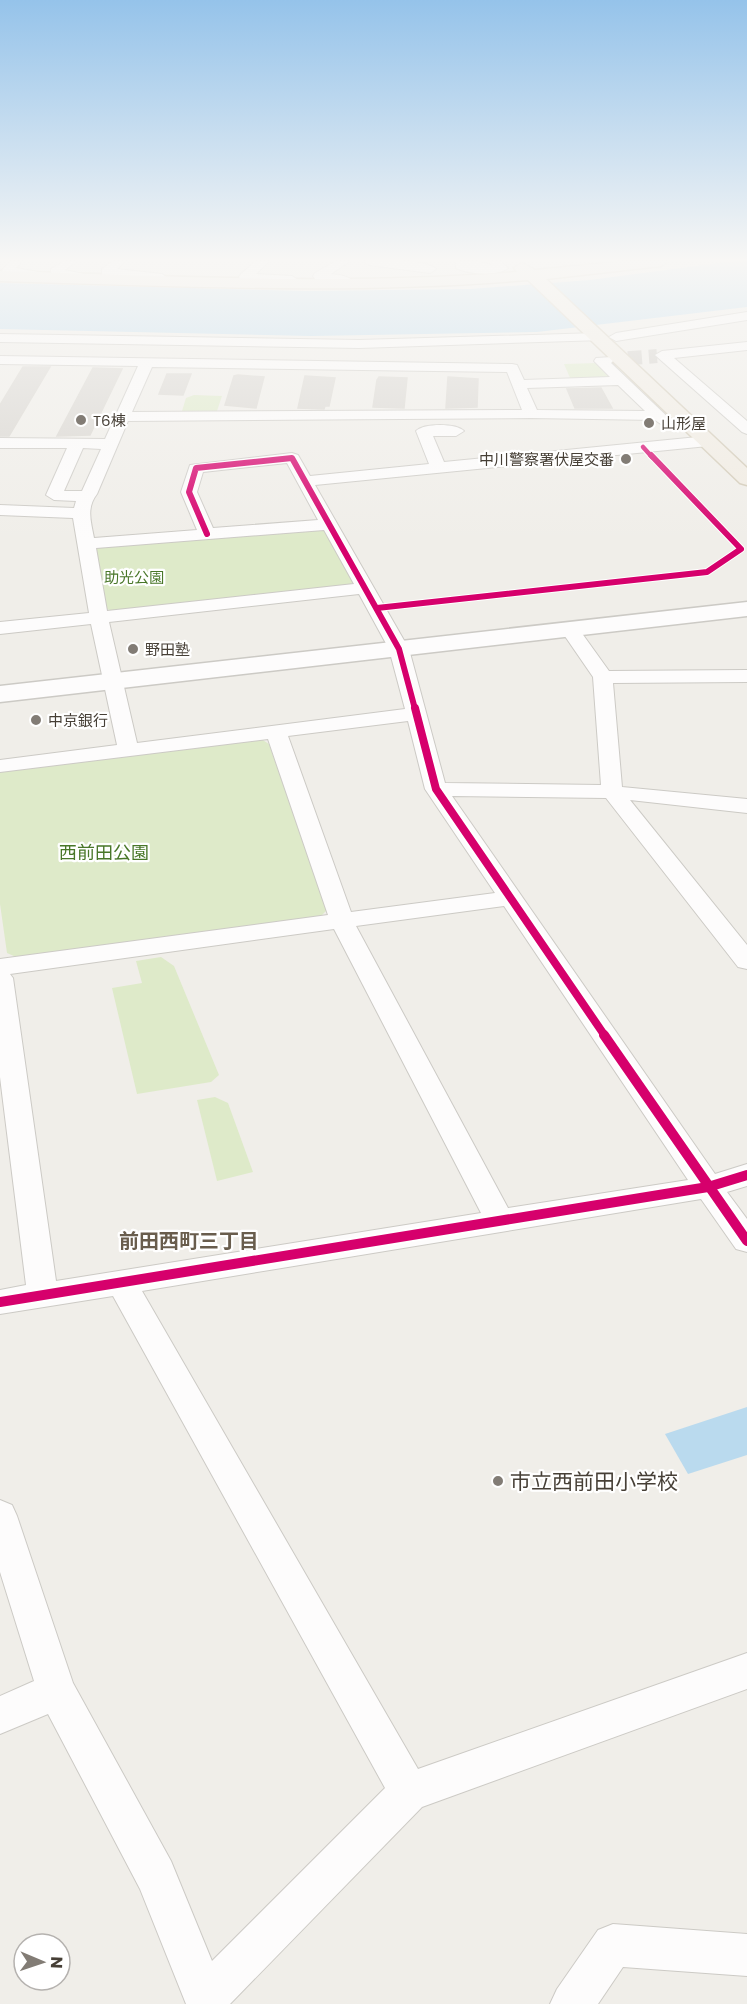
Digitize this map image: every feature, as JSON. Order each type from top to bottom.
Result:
[{"type":"main road","points":[[624,355],[747,479]]},
{"type":"main road","points":[[628,355],[747,458]]},
{"type":"street","points":[[677,355],[659,356],[744,435]]},
{"type":"street","points":[[0,360],[512,368],[531,414]]},
{"type":"street","points":[[607,360],[601,361],[687,443]]},
{"type":"street","points":[[128,750],[99,617],[86,544],[83,505],[147,362]]},
{"type":"street","points":[[519,384],[622,381]]},
{"type":"street","points":[[122,417],[531,414],[658,416]]},
{"type":"street","points":[[503,415],[508,430]]},
{"type":"street","points":[[438,468],[424,431],[466,431]]},
{"type":"street","points":[[305,481],[708,441]]},
{"type":"street","points":[[0,443],[110,444]]},
{"type":"street","points":[[77,444],[54,495],[83,505]]},
{"type":"street","points":[[207,534],[189,492],[196,468],[292,458],[399,649],[436,789],[708,1188],[747,1241]]},
{"type":"street","points":[[0,510],[83,505]]},
{"type":"street","points":[[86,544],[329,524]]},
{"type":"street","points":[[0,628],[366,588]]},
{"type":"street","points":[[0,694],[747,609]]},
{"type":"street","points":[[569,629],[603,677],[612,792],[747,961]]},
{"type":"street","points":[[603,677],[747,676]]},
{"type":"street","points":[[0,766],[416,714]]},
{"type":"street","points":[[276,732],[342,922],[500,1221]]},
{"type":"street","points":[[436,789],[612,792],[747,806]]},
{"type":"street","points":[[0,967],[511,898]]},
{"type":"street","points":[[0,978],[43,1295]]},
{"type":"street","points":[[0,1302],[708,1188],[747,1175]]},
{"type":"street","points":[[122,1282],[409,1792]]},
{"type":"street","points":[[0,1516],[56,1691],[156,1876],[207,2001],[409,1792],[747,1671]]},
{"type":"street","points":[[0,1715],[56,1691]]},
{"type":"street","points":[[572,2004],[613,1946],[747,1955]]},
{"type":"green space","points":[[597,363],[612,379],[571,380],[564,364]]},
{"type":"green space","points":[[194,395],[222,396],[217,411],[182,411],[186,398]]},
{"type":"green space","name":"助光公園","points":[[325,530],[353,582],[348,586],[114,611],[106,609],[94,551],[99,547]]},
{"type":"green space","name":"西前田公園","points":[[261,739],[269,744],[327,910],[319,918],[16,957],[7,953],[0,904],[0,771]]},
{"type":"green space","points":[[161,957],[174,966],[219,1075],[211,1082],[137,1094],[112,988],[142,983],[136,961]]},
{"type":"green space","points":[[215,1097],[228,1103],[253,1172],[217,1181],[197,1100]]},
{"type":"water","points":[[747,1407],[747,1455],[688,1474],[665,1434]]},
{"type":"building","points":[[23,367],[50,367],[9,436],[0,436],[0,405]]},
{"type":"building","points":[[93,368],[122,369],[90,435],[57,436]]},
{"type":"building","points":[[167,374],[191,374],[183,395],[159,394]]},
{"type":"building","points":[[234,376],[264,377],[256,408],[225,405]]},
{"type":"building","points":[[305,376],[335,378],[329,406],[325,406],[324,409],[298,408]]},
{"type":"building","points":[[379,377],[407,378],[404,408],[373,407]]},
{"type":"building","points":[[448,377],[478,379],[477,407],[446,408]]},
{"type":"building","points":[[601,388],[612,408],[575,408],[567,389]]},
{"type":"tunnel","points":[[607,360],[657,356]]},
{"type":"cycle path","points":[[377,608],[707,572],[741,549],[643,447]]},
{"type":"cycle path","points":[[207,534],[189,492],[196,468],[292,458],[399,649],[436,789],[747,1241]]},
{"type":"cycle path","points":[[0,1302],[708,1187],[747,1175]]},
{"type":"place","name":"T6棟","points":[[81,420]]},
{"type":"place","name":"山形屋","points":[[649,423]]},
{"type":"place","name":"中川警察署伏屋交番","points":[[626,459]]},
{"type":"place","name":"野田塾","points":[[133,649]]},
{"type":"place","name":"中京銀行","points":[[36,720]]},
{"type":"place","name":"市立西前田小学校","points":[[498,1481]]},
{"type":"district","name":"前田西町三丁目","points":[[189,1241]]}]
